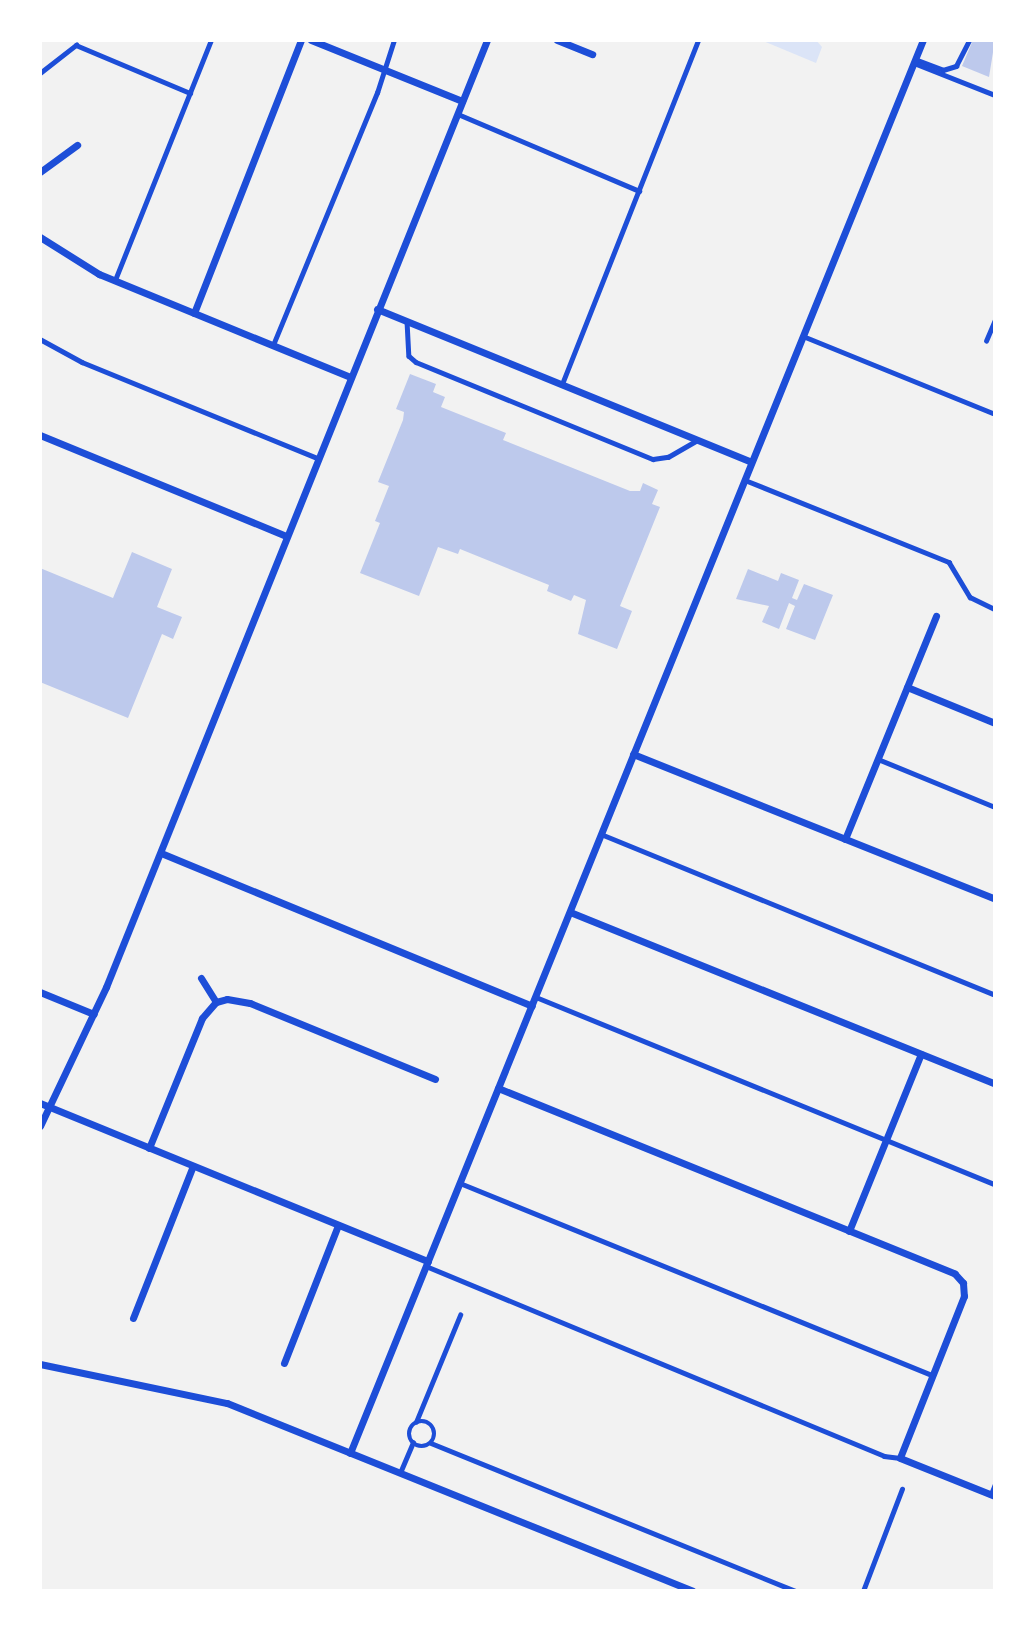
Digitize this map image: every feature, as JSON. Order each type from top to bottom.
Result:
[{"type":"street","points":[[194,313],[301,40]]},
{"type":"street","points":[[311,40],[462,101]]},
{"type":"street","points":[[40,1126],[44,1105],[94,1014],[161,853],[317,458],[487,40]]},
{"type":"street","points":[[557,40],[592,54]]},
{"type":"street","points":[[350,1453],[923,40]]},
{"type":"street","points":[[40,172],[77,145]]},
{"type":"street","points":[[40,237],[76,262],[115,280],[350,377]]},
{"type":"street","points":[[377,309],[751,462]]},
{"type":"street","points":[[40,435],[286,536]]},
{"type":"street","points":[[845,839],[936,616]]},
{"type":"street","points":[[907,687],[995,723]]},
{"type":"street","points":[[633,754],[995,899]]},
{"type":"street","points":[[161,853],[532,1006]]},
{"type":"street","points":[[570,912],[995,1084]]},
{"type":"street","points":[[201,978],[216,1002]]},
{"type":"street","points":[[40,992],[94,1014]]},
{"type":"street","points":[[149,1148],[202,1018],[216,1002],[227,999],[250,1003],[435,1079]]},
{"type":"street","points":[[849,1231],[921,1054]]},
{"type":"street","points":[[498,1088],[955,1274],[963,1283],[964,1296],[900,1458],[993,1495]]},
{"type":"street","points":[[44,1105],[427,1264]]},
{"type":"street","points":[[133,1318],[193,1166]]},
{"type":"street","points":[[284,1363],[338,1225]]},
{"type":"street","points":[[40,1364],[200,1394],[693,1591]]},
{"type":"lane","points":[[115,280],[211,40]]},
{"type":"lane","points":[[272,345],[377,93],[382,68],[394,40]]},
{"type":"lane","points":[[561,385],[698,40]]},
{"type":"lane","points":[[915,61],[943,70],[956,66],[969,40]]},
{"type":"lane","points":[[40,73],[76,45],[190,93]]},
{"type":"lane","points":[[915,61],[995,95]]},
{"type":"lane","points":[[458,114],[639,191]]},
{"type":"lane","points":[[986,341],[995,320]]},
{"type":"lane","points":[[407,321],[410,356],[416,362],[653,459],[668,457],[698,440]]},
{"type":"lane","points":[[803,336],[995,414]]},
{"type":"lane","points":[[40,339],[82,362],[317,458]]},
{"type":"lane","points":[[744,480],[949,562],[970,597],[995,609]]},
{"type":"lane","points":[[878,759],[995,807]]},
{"type":"lane","points":[[601,834],[995,995]]},
{"type":"lane","points":[[536,997],[995,1184]]},
{"type":"lane","points":[[460,1183],[933,1375]]},
{"type":"lane","points":[[427,1264],[884,1456],[900,1458]]},
{"type":"lane","points":[[460,1315],[409,1434],[413,1443],[422,1447],[431,1443],[796,1591]]},
{"type":"lane","points":[[416,1422],[426,1421],[434,1428],[431,1443]]},
{"type":"lane","points":[[400,1473],[413,1443]]},
{"type":"lane","points":[[993,1495],[995,1484]]},
{"type":"lane","points":[[863,1591],[902,1489]]},
{"type":"shaded area","points":[[761,40],[816,40],[822,47],[816,63]]},
{"type":"building","points":[[973,40],[995,40],[989,77],[962,66]]},
{"type":"building","points":[[410,374],[436,384],[433,392],[445,397],[441,407],[506,433],[503,440],[630,491],[640,491],[643,483],[658,490],[652,504],[660,507],[620,606],[632,611],[617,649],[578,634],[586,600],[574,595],[571,601],[547,591],[549,585],[460,549],[458,554],[438,547],[419,596],[360,573],[380,523],[375,521],[389,486],[378,482],[403,420],[404,412],[396,409]]},
{"type":"building","points":[[132,552],[172,569],[157,607],[182,617],[173,639],[162,634],[128,718],[40,682],[40,568],[113,598]]},
{"type":"building","points":[[748,569],[778,581],[781,573],[799,580],[792,598],[797,600],[804,584],[833,595],[815,640],[786,629],[795,606],[789,603],[779,629],[762,622],[769,606],[736,599]]}]
